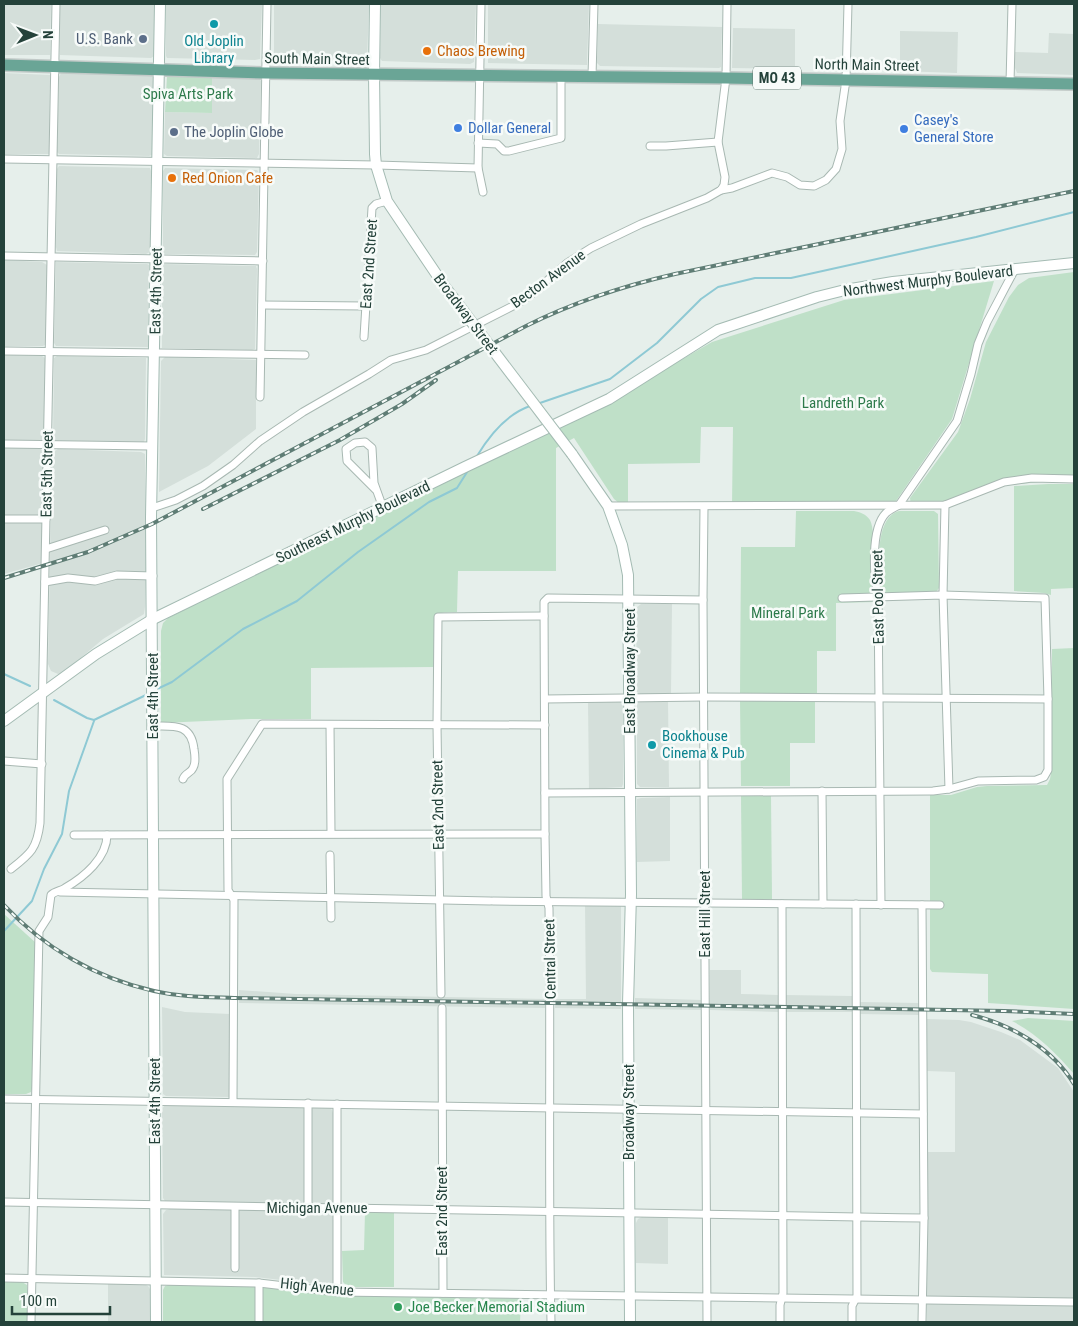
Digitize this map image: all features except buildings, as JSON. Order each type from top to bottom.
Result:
[{"type":"main road","name":"South Main Street","points":[[4,65],[266,73],[479,76]]},
{"type":"main road","name":"North Main Street","points":[[479,76],[1074,84]]},
{"type":"street","name":"East 5th Street","points":[[11,869],[32,851],[37,842],[40,823],[56,4]]},
{"type":"street","name":"East 4th Street","points":[[156,1322],[152,446],[160,4]]},
{"type":"street","points":[[260,397],[267,4]]},
{"type":"street","points":[[375,4],[376,165]]},
{"type":"street","points":[[481,4],[478,168],[483,192]]},
{"type":"street","points":[[592,77],[594,4]]},
{"type":"street","points":[[720,190],[724,185],[725,177],[718,142],[726,78],[727,4]]},
{"type":"street","points":[[846,80],[848,4]]},
{"type":"street","points":[[1010,83],[1012,4]]},
{"type":"street","points":[[478,143],[498,144],[504,151],[561,138],[562,76]]},
{"type":"street","name":"Becton Avenue","points":[[152,508],[176,500],[203,486],[233,465],[260,441],[302,412],[391,360],[426,350],[517,304],[533,293],[566,263],[591,248],[641,224],[707,198],[720,190],[732,188],[772,173],[787,177],[806,186],[820,185],[832,174],[839,161],[842,142],[840,112],[846,80]]},
{"type":"street","points":[[650,146],[718,142]]},
{"type":"street","points":[[4,159],[478,168]]},
{"type":"street","name":"Broadway Street","points":[[376,165],[387,201],[445,287],[572,454]]},
{"type":"street","name":"East 2nd Street","points":[[364,337],[365,306],[372,238],[372,208],[376,204],[387,201]]},
{"type":"street","points":[[4,256],[263,261]]},
{"type":"street","name":"Northwest Murphy Boulevard","points":[[572,417],[630,387],[699,340],[718,330],[817,296],[892,282],[1074,263]]},
{"type":"street","name":"East Pool Street","points":[[881,905],[880,699],[878,597],[875,580],[878,530],[886,513],[899,505],[957,421],[981,337],[987,322],[1016,269]]},
{"type":"street","points":[[262,305],[365,306]]},
{"type":"street","points":[[4,351],[305,355]]},
{"type":"street","name":"Southeast Murphy Boulevard","points":[[4,722],[96,654],[153,619],[572,417]]},
{"type":"street","points":[[376,490],[347,461],[346,449],[350,445],[365,442],[372,448],[376,490],[383,508]]},
{"type":"street","points":[[4,444],[152,446]]},
{"type":"street","name":"East Broadway Street","points":[[572,454],[608,506],[625,555],[628,575],[630,902]]},
{"type":"street","points":[[608,506],[945,505],[1004,482],[1032,478],[1074,479]]},
{"type":"street","points":[[945,505],[943,595],[949,789]]},
{"type":"street","name":"East Hill Street","points":[[704,507],[707,1322]]},
{"type":"street","points":[[4,520],[46,520]]},
{"type":"street","points":[[46,549],[105,530]]},
{"type":"street","points":[[45,582],[68,578],[95,581],[115,576],[152,576]]},
{"type":"street","points":[[545,793],[949,789],[978,781],[1036,780],[1044,777],[1048,770],[1045,598],[943,595],[842,598]]},
{"type":"street","name":"Central Street","points":[[551,1322],[550,1003],[545,834],[544,602],[548,598],[629,599]]},
{"type":"street","points":[[629,599],[703,600]]},
{"type":"street","name":"East 2nd Street","points":[[441,994],[437,725],[438,617],[544,616]]},
{"type":"street","points":[[135,630],[142,633],[153,645]]},
{"type":"street","points":[[545,699],[704,697],[1048,699]]},
{"type":"street","points":[[233,1102],[234,900],[228,890],[227,779],[262,724],[545,725]]},
{"type":"street","points":[[330,725],[331,834]]},
{"type":"street","points":[[153,726],[180,727],[191,735],[194,765],[192,770],[183,779]]},
{"type":"street","points":[[4,761],[42,764]]},
{"type":"street","points":[[822,791],[823,904]]},
{"type":"street","points":[[74,835],[545,834]]},
{"type":"street","points":[[31,1322],[39,933],[48,918],[51,896],[66,887],[92,866],[105,849],[107,835]]},
{"type":"street","points":[[330,855],[331,918]]},
{"type":"street","points":[[55,892],[548,902],[940,905]]},
{"type":"street","name":"Broadway Street","points":[[630,902],[628,1110],[630,1322]]},
{"type":"street","points":[[780,1322],[782,1298],[782,904]]},
{"type":"street","points":[[852,1322],[852,1306],[857,1296],[856,904]]},
{"type":"street","points":[[922,905],[924,1218],[922,1322]]},
{"type":"street","name":"East 2nd Street","points":[[442,1008],[443,1293]]},
{"type":"street","points":[[4,1099],[923,1114]]},
{"type":"street","points":[[308,1103],[308,1208]]},
{"type":"street","points":[[337,1104],[338,1292]]},
{"type":"street","name":"Michigan Avenue","points":[[4,1202],[235,1208],[924,1218]]},
{"type":"street","points":[[235,1208],[235,1268]]},
{"type":"street","name":"High Avenue","points":[[4,1278],[259,1282],[338,1292],[1074,1302]]},
{"type":"street","points":[[259,1282],[259,1322]]},
{"type":"shaded area","points":[[4,4],[51,4],[50,55],[4,55]]},
{"type":"shaded area","points":[[60,4],[156,4],[154,56],[151,58],[60,55]]},
{"type":"shaded area","name":"Old Joplin Library","points":[[166,4],[262,4],[260,59],[167,58]]},
{"type":"shaded area","points":[[274,4],[369,4],[367,61],[274,59]]},
{"type":"shaded area","points":[[381,4],[476,4],[474,62],[470,64],[382,61],[380,58]]},
{"type":"shaded area","points":[[488,4],[589,4],[587,65],[488,63]]},
{"type":"shaded area","points":[[598,24],[722,27],[721,67],[600,66],[597,63]]},
{"type":"shaded area","points":[[733,28],[795,29],[795,69],[732,68]]},
{"type":"shaded area","points":[[900,31],[958,32],[957,73],[900,71]]},
{"type":"shaded area","points":[[1049,33],[1074,34],[1074,75],[1017,73],[1015,68],[1015,52],[1048,53]]},
{"type":"shaded area","points":[[4,73],[50,75],[49,154],[4,154]]},
{"type":"shaded area","points":[[61,73],[152,75],[154,78],[152,155],[59,154],[57,152],[59,77]]},
{"type":"shaded area","points":[[212,76],[259,78],[261,81],[259,154],[257,158],[167,156],[164,154],[165,112],[212,113]]},
{"type":"shaded area","points":[[59,166],[150,168],[150,252],[146,254],[57,251],[57,169]]},
{"type":"shaded area","points":[[165,168],[257,170],[259,173],[257,252],[255,255],[165,254],[163,252],[163,171]]},
{"type":"shaded area","points":[[4,260],[42,262],[47,265],[46,344],[43,346],[4,346]]},
{"type":"shaded area","points":[[56,262],[149,265],[148,347],[56,346],[54,343]]},
{"type":"shaded area","points":[[163,264],[256,266],[255,349],[162,348]]},
{"type":"shaded area","points":[[4,355],[42,356],[45,358],[45,438],[43,441],[4,440]]},
{"type":"shaded area","points":[[57,356],[146,358],[144,442],[55,441],[53,439],[54,358]]},
{"type":"shaded area","points":[[165,357],[256,360],[256,429],[208,466],[159,492],[161,361]]},
{"type":"shaded area","points":[[4,448],[40,448],[44,452],[43,563],[4,574]]},
{"type":"shaded area","points":[[58,449],[141,452],[145,454],[146,570],[144,614],[103,639],[63,673],[58,674],[51,671],[48,664],[52,453]]},
{"type":"shaded area","points":[[641,604],[672,604],[671,694],[640,694],[637,692],[636,608]]},
{"type":"shaded area","points":[[668,700],[669,787],[640,787],[637,784],[637,704],[638,701]]},
{"type":"shaded area","points":[[588,701],[623,702],[622,787],[589,789]]},
{"type":"shaded area","points":[[670,797],[670,861],[637,862],[637,799]]},
{"type":"shaded area","points":[[585,904],[621,906],[621,1009],[555,1008],[555,999],[586,999]]},
{"type":"shaded area","points":[[710,970],[741,970],[741,994],[778,995],[778,1012],[710,1010]]},
{"type":"shaded area","points":[[239,990],[296,994],[545,999],[545,1008],[239,1003]]},
{"type":"shaded area","points":[[786,995],[852,996],[852,1012],[786,1012]]},
{"type":"shaded area","points":[[635,998],[702,1000],[702,1010],[635,1009]]},
{"type":"shaded area","points":[[860,1002],[919,1003],[919,1015],[860,1014]]},
{"type":"shaded area","points":[[162,1007],[185,1012],[230,1014],[229,1097],[166,1096],[163,1094]]},
{"type":"shaded area","points":[[927,1019],[971,1022],[1020,1040],[1058,1068],[1074,1092],[1074,1322],[927,1322],[927,1152],[955,1152],[955,1072],[927,1071]]},
{"type":"shaded area","points":[[165,1105],[331,1108],[333,1113],[333,1202],[330,1204],[165,1201],[163,1198],[162,1109]]},
{"type":"shaded area","points":[[173,1208],[332,1212],[334,1214],[334,1282],[325,1285],[255,1277],[164,1275],[163,1214],[166,1210]]},
{"type":"shaded area","points":[[642,1217],[668,1218],[668,1264],[636,1263],[636,1223]]},
{"type":"shaded area","points":[[108,1283],[144,1284],[148,1286],[150,1289],[150,1322],[108,1322]]},
{"type":"green space","name":"Spiva Arts Park","points":[[167,76],[212,76],[212,113],[165,112]]},
{"type":"green space","points":[[1074,272],[1074,480],[1002,486],[961,501],[911,505],[910,498],[958,432],[970,399],[986,342],[1009,297],[1018,285],[1029,278]]},
{"type":"green space","name":"Landreth Park","points":[[994,281],[952,419],[896,501],[732,505],[733,427],[701,427],[700,463],[628,464],[628,504],[620,504],[614,499],[574,438],[556,448],[556,571],[458,571],[457,612],[440,614],[435,617],[434,621],[434,667],[311,668],[311,719],[251,719],[161,723],[161,631],[163,623],[168,618],[591,412],[712,342],[844,300]]},
{"type":"green space","points":[[1074,484],[1074,588],[1051,589],[1051,595],[1014,591],[1014,486]]},
{"type":"green space","name":"Mineral Park","points":[[796,511],[854,511],[863,514],[870,520],[874,547],[875,602],[836,603],[836,651],[817,651],[817,693],[740,693],[741,547],[795,547]]},
{"type":"green space","points":[[899,511],[934,511],[938,514],[939,588],[936,592],[886,594],[881,589],[879,557],[882,533],[885,523]]},
{"type":"green space","points":[[1074,648],[1074,1009],[988,1003],[988,974],[932,972],[930,969],[930,795],[951,795],[987,786],[1047,785],[1052,768],[1052,649]]},
{"type":"green space","points":[[740,700],[815,701],[815,743],[790,743],[790,786],[741,786]]},
{"type":"green space","points":[[741,796],[771,796],[772,899],[742,899]]},
{"type":"green space","points":[[4,914],[36,943],[33,1085],[31,1092],[26,1094],[4,1094]]},
{"type":"green space","points":[[1028,1018],[1074,1021],[1074,1074],[1046,1044],[1012,1021]]},
{"type":"green space","points":[[365,1212],[394,1213],[394,1287],[348,1287],[343,1282],[342,1251],[364,1250]]},
{"type":"green space","points":[[4,1282],[22,1282],[27,1285],[27,1322],[4,1322]]},
{"type":"green space","points":[[171,1284],[250,1285],[521,1298],[520,1322],[163,1322],[163,1290],[165,1286]]},
{"type":"waterway","points":[[537,404],[610,379],[657,343],[701,299],[718,287],[755,278],[791,278],[976,237],[1074,212]]},
{"type":"waterway","points":[[477,456],[487,441],[506,420],[530,406]]},
{"type":"waterway","points":[[155,690],[172,682],[243,629],[297,601],[358,552],[429,502],[457,488],[469,469]]},
{"type":"waterway","points":[[4,674],[30,686]]},
{"type":"waterway","points":[[54,700],[94,720],[148,694]]},
{"type":"waterway","points":[[4,931],[32,901],[44,869],[62,834],[69,791],[94,721]]},
{"type":"railway","points":[[4,578],[88,552],[152,524],[526,326],[581,302],[618,289],[675,274],[1074,191]]},
{"type":"railway","points":[[203,509],[340,440],[402,404],[436,380]]},
{"type":"railway","points":[[4,905],[36,935],[72,959],[112,978],[133,985],[184,996],[1004,1011],[1074,1014]]},
{"type":"railway","points":[[972,1015],[1002,1025],[1030,1040],[1054,1059],[1074,1084]]},
{"type":"place","name":"Old Joplin Library","points":[[214,24]]},
{"type":"place","name":"U.S. Bank","points":[[143,39]]},
{"type":"place","name":"Chaos Brewing","points":[[427,51]]},
{"type":"place","name":"Dollar General","points":[[458,128]]},
{"type":"place","name":"Casey's General Store","points":[[904,129]]},
{"type":"place","name":"The Joplin Globe","points":[[174,132]]},
{"type":"place","name":"Red Onion Cafe","points":[[172,178]]},
{"type":"place","name":"Bookhouse Cinema & Pub","points":[[652,745]]},
{"type":"place","name":"Joe Becker Memorial Stadium","points":[[398,1307]]}]
